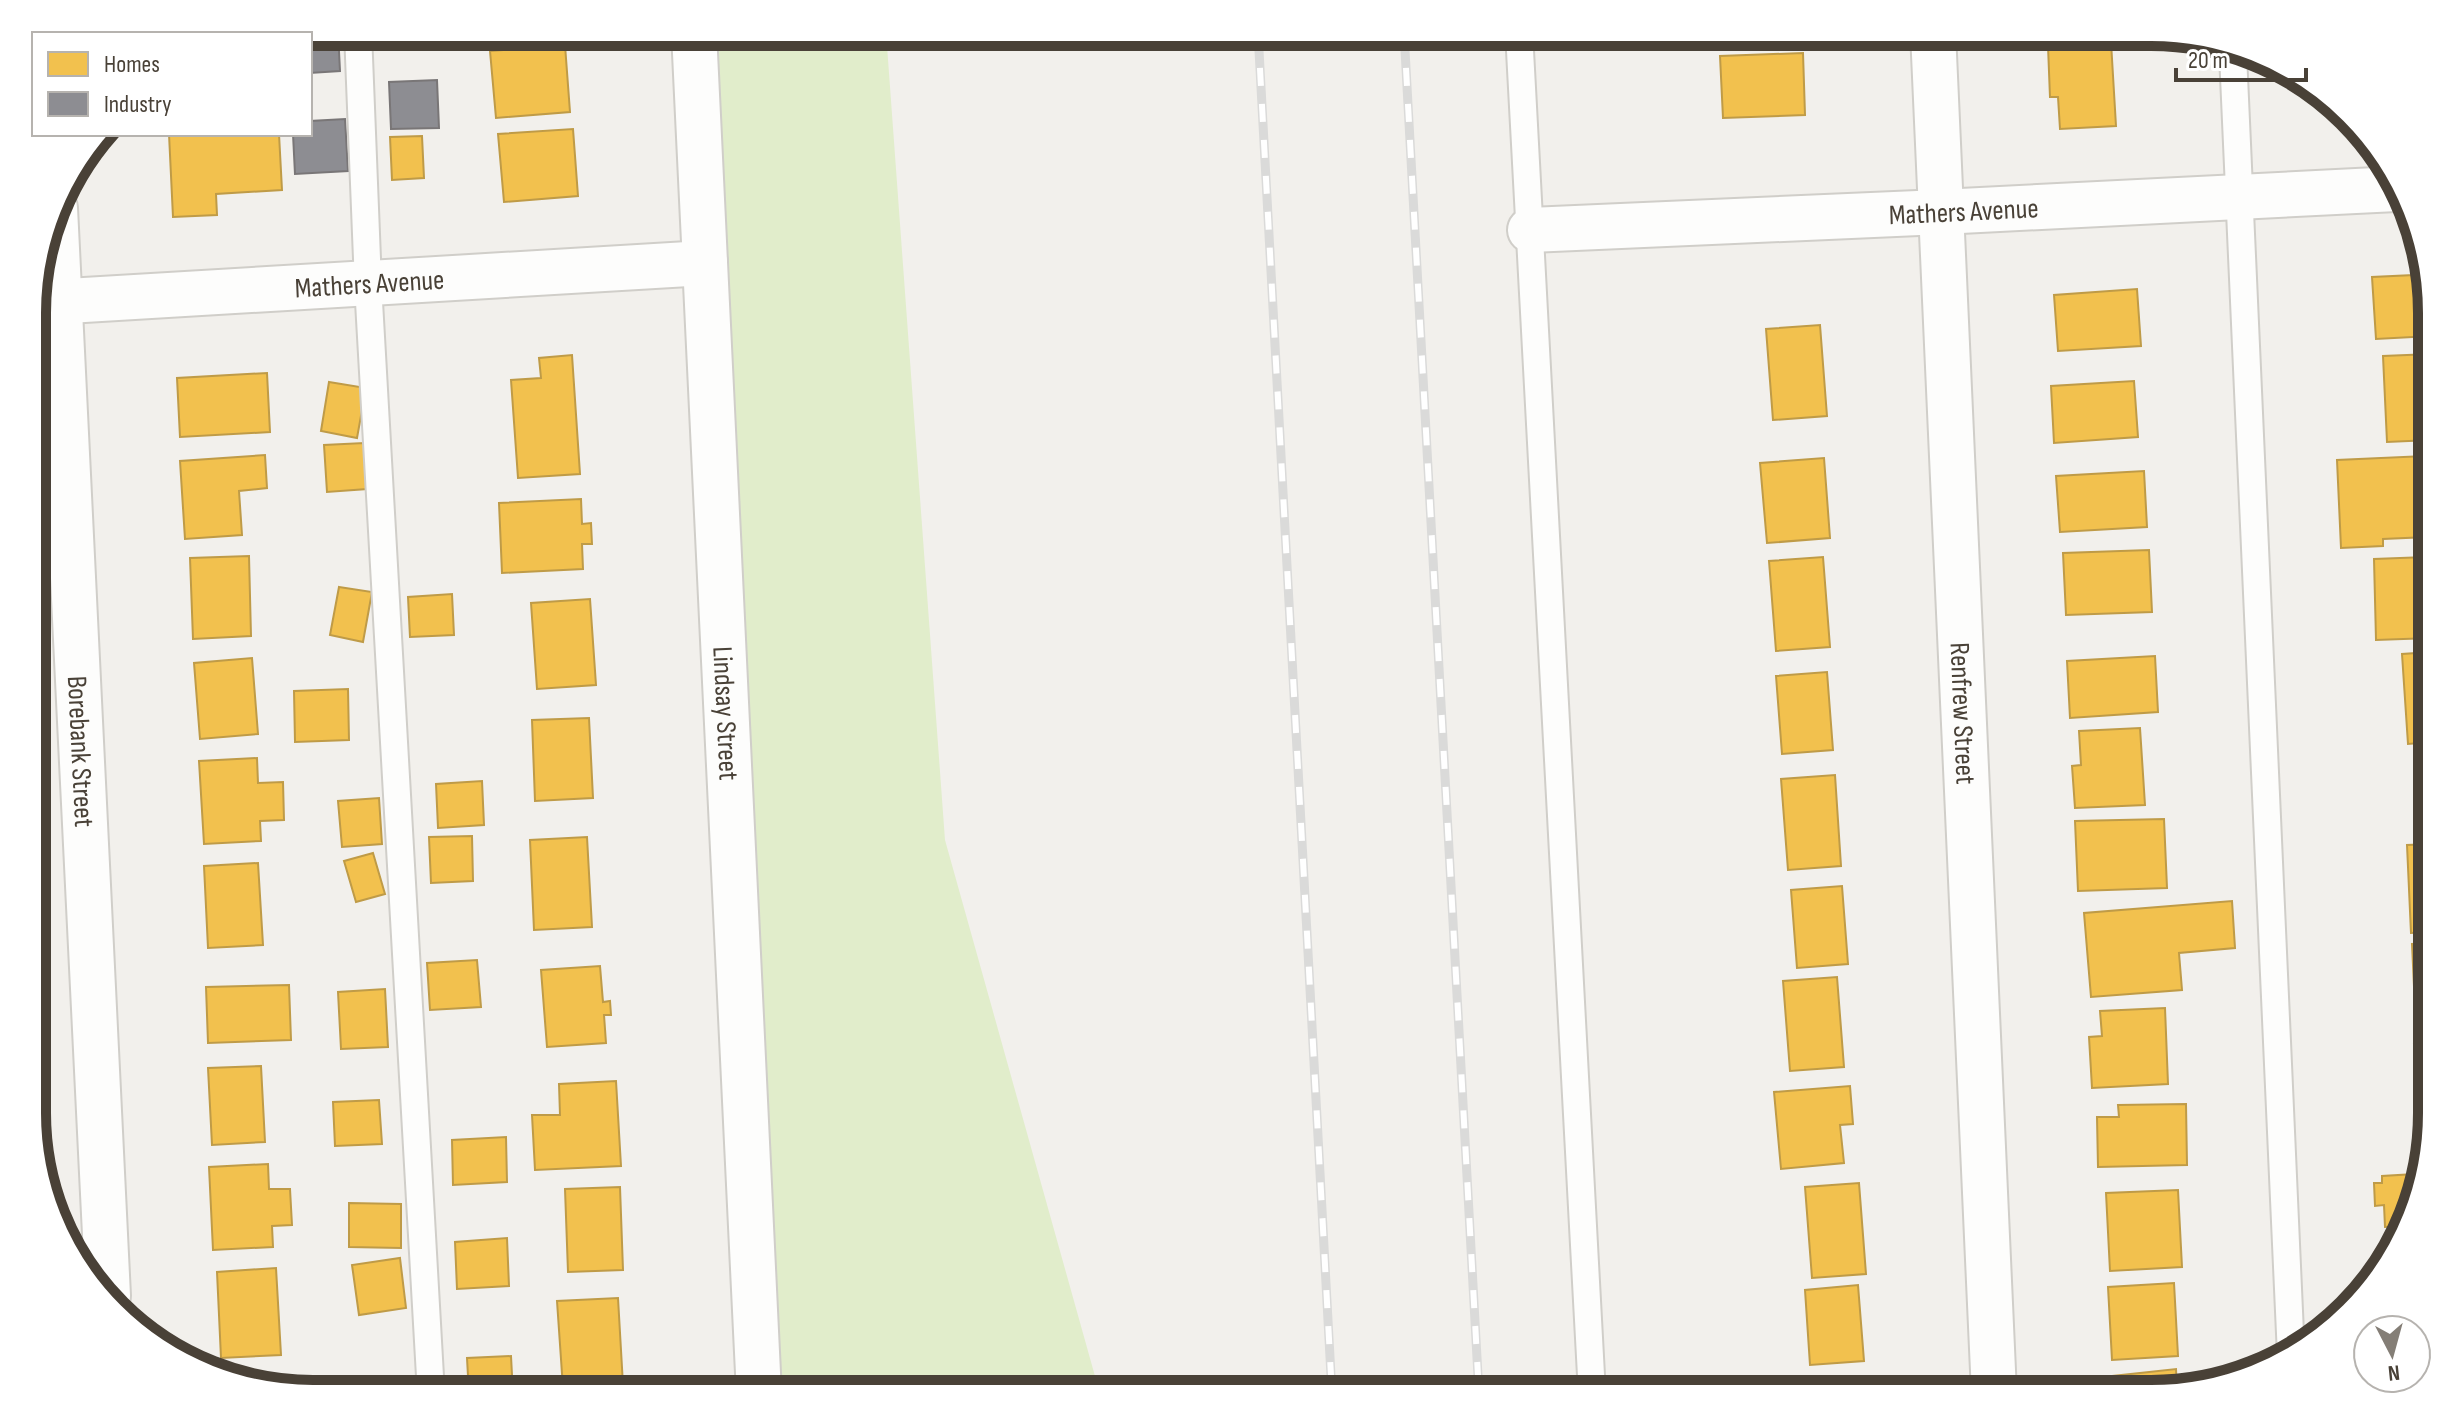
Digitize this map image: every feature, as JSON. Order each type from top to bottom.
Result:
[{"type":"street","name":"Renfrew Street","points":[[1934,46],[1993,1379]]},
{"type":"street","name":"Lindsay Street","points":[[695,47],[758,1380]]},
{"type":"street","name":"Mathers Avenue","points":[[1530,230],[2387,189]]},
{"type":"street","name":"Mathers Avenue","points":[[47,302],[705,263]]},
{"type":"street","name":"Borebank Street","points":[[50,269],[47,302],[107,1283]]},
{"type":"lane","points":[[1520,46],[1591,1379]]},
{"type":"lane","points":[[359,47],[368,284],[430,1380]]},
{"type":"lane","points":[[2233,59],[2290,1341]]},
{"type":"green space","points":[[698,47],[887,47],[945,840],[1096,1380],[758,1380]]},
{"type":"building: Homes","points":[[2048,46],[2111,46],[2116,126],[2060,129],[2058,97],[2050,97]]},
{"type":"building: Homes","points":[[565,47],[570,112],[496,118],[490,51]]},
{"type":"building: Homes","points":[[1803,53],[1805,115],[1723,118],[1720,56]]},
{"type":"building: Homes","points":[[573,129],[578,196],[504,202],[498,134]]},
{"type":"building: Homes","points":[[169,136],[279,136],[282,190],[216,194],[217,215],[173,217]]},
{"type":"building: Homes","points":[[422,136],[424,178],[392,180],[390,137]]},
{"type":"building: Homes","points":[[2414,270],[2417,337],[2376,339],[2372,277],[2414,275]]},
{"type":"building: Homes","points":[[2137,289],[2141,346],[2058,351],[2054,295]]},
{"type":"building: Homes","points":[[1820,325],[1827,416],[1773,420],[1766,329]]},
{"type":"building: Homes","points":[[572,355],[580,474],[518,478],[511,380],[541,378],[539,358]]},
{"type":"building: Homes","points":[[2417,355],[2417,441],[2387,442],[2383,356]]},
{"type":"building: Homes","points":[[267,373],[270,432],[180,437],[177,378]]},
{"type":"building: Homes","points":[[2134,381],[2138,437],[2054,443],[2051,386]]},
{"type":"building: Homes","points":[[329,382],[366,388],[357,438],[321,431]]},
{"type":"building: Homes","points":[[364,443],[367,489],[327,492],[324,445]]},
{"type":"building: Homes","points":[[265,455],[267,488],[239,491],[242,535],[185,539],[180,461]]},
{"type":"building: Homes","points":[[2417,456],[2417,537],[2383,539],[2383,546],[2341,548],[2337,460]]},
{"type":"building: Homes","points":[[1824,458],[1830,538],[1767,543],[1760,463]]},
{"type":"building: Homes","points":[[2144,471],[2147,527],[2060,532],[2056,476]]},
{"type":"building: Homes","points":[[581,499],[582,524],[591,523],[592,544],[582,544],[583,569],[502,573],[499,503]]},
{"type":"building: Homes","points":[[2149,550],[2152,612],[2066,615],[2063,553]]},
{"type":"building: Homes","points":[[249,556],[251,636],[193,639],[190,558]]},
{"type":"building: Homes","points":[[1823,557],[1830,647],[1776,651],[1769,561]]},
{"type":"building: Homes","points":[[2417,557],[2417,639],[2376,640],[2374,559]]},
{"type":"building: Homes","points":[[339,587],[372,592],[363,642],[330,635]]},
{"type":"building: Homes","points":[[452,594],[454,635],[410,637],[408,597]]},
{"type":"building: Homes","points":[[590,599],[596,685],[537,689],[531,603]]},
{"type":"building: Homes","points":[[2417,653],[2417,743],[2408,744],[2402,654]]},
{"type":"building: Homes","points":[[2155,656],[2158,712],[2070,718],[2067,661]]},
{"type":"building: Homes","points":[[252,658],[258,734],[200,739],[194,663]]},
{"type":"building: Homes","points":[[1827,672],[1833,750],[1782,754],[1776,676]]},
{"type":"building: Homes","points":[[348,689],[349,740],[295,742],[294,691]]},
{"type":"building: Homes","points":[[589,718],[593,798],[535,801],[532,720]]},
{"type":"building: Homes","points":[[2140,728],[2145,805],[2075,808],[2072,766],[2081,765],[2079,731]]},
{"type":"building: Homes","points":[[257,758],[258,783],[283,782],[284,820],[260,821],[261,841],[204,844],[199,761]]},
{"type":"building: Homes","points":[[1835,775],[1841,866],[1788,870],[1781,779]]},
{"type":"building: Homes","points":[[482,781],[484,825],[438,828],[436,784]]},
{"type":"building: Homes","points":[[379,798],[382,844],[342,847],[338,801]]},
{"type":"building: Homes","points":[[2164,819],[2167,888],[2078,891],[2075,821]]},
{"type":"building: Homes","points":[[472,836],[473,881],[431,883],[429,837]]},
{"type":"building: Homes","points":[[587,837],[592,927],[534,930],[530,840]]},
{"type":"building: Homes","points":[[2407,845],[2417,845],[2417,933],[2411,933]]},
{"type":"building: Homes","points":[[373,853],[385,894],[356,902],[344,861]]},
{"type":"building: Homes","points":[[258,863],[263,945],[208,948],[204,866]]},
{"type":"building: Homes","points":[[1842,886],[1848,964],[1797,968],[1791,890]]},
{"type":"building: Homes","points":[[2232,901],[2235,948],[2179,953],[2182,990],[2091,997],[2084,913]]},
{"type":"building: Homes","points":[[2412,944],[2417,944],[2416,1029]]},
{"type":"building: Homes","points":[[477,960],[481,1007],[430,1010],[427,963]]},
{"type":"building: Homes","points":[[600,966],[603,1002],[610,1001],[611,1015],[604,1015],[606,1043],[547,1047],[541,970]]},
{"type":"building: Homes","points":[[1837,977],[1844,1067],[1790,1071],[1783,981]]},
{"type":"building: Homes","points":[[289,985],[291,1040],[208,1043],[206,987]]},
{"type":"building: Homes","points":[[385,989],[388,1047],[341,1049],[338,992]]},
{"type":"building: Homes","points":[[2165,1008],[2168,1084],[2092,1088],[2089,1037],[2102,1036],[2100,1011]]},
{"type":"building: Homes","points":[[2414,1044],[2417,1044],[2417,1086]]},
{"type":"building: Homes","points":[[261,1066],[265,1142],[212,1145],[208,1068]]},
{"type":"building: Homes","points":[[616,1081],[621,1166],[535,1170],[532,1115],[560,1115],[559,1084]]},
{"type":"building: Homes","points":[[1850,1086],[1853,1124],[1840,1125],[1844,1163],[1781,1169],[1774,1092]]},
{"type":"building: Homes","points":[[379,1100],[382,1144],[335,1146],[333,1102]]},
{"type":"building: Homes","points":[[2186,1104],[2187,1165],[2098,1167],[2097,1117],[2119,1117],[2118,1105]]},
{"type":"building: Homes","points":[[506,1137],[507,1182],[453,1185],[452,1140]]},
{"type":"building: Homes","points":[[268,1164],[269,1189],[290,1189],[292,1225],[272,1226],[273,1247],[213,1250],[209,1167]]},
{"type":"building: Homes","points":[[2411,1174],[2392,1227],[2385,1227],[2384,1205],[2375,1206],[2374,1183],[2382,1183],[2382,1176]]},
{"type":"building: Homes","points":[[1859,1183],[1866,1274],[1812,1278],[1805,1187]]},
{"type":"building: Homes","points":[[620,1187],[623,1270],[568,1272],[565,1189]]},
{"type":"building: Homes","points":[[2178,1190],[2182,1267],[2110,1271],[2106,1193]]},
{"type":"building: Homes","points":[[349,1203],[401,1204],[401,1248],[349,1247]]},
{"type":"building: Homes","points":[[507,1238],[509,1286],[457,1289],[455,1242]]},
{"type":"building: Homes","points":[[400,1258],[406,1308],[359,1315],[352,1265]]},
{"type":"building: Homes","points":[[276,1268],[281,1355],[221,1358],[217,1272]]},
{"type":"building: Homes","points":[[2174,1283],[2178,1356],[2112,1360],[2108,1287]]},
{"type":"building: Homes","points":[[1858,1285],[1864,1361],[1810,1365],[1805,1290]]},
{"type":"building: Homes","points":[[618,1298],[623,1380],[562,1380],[557,1301]]},
{"type":"building: Homes","points":[[511,1356],[512,1380],[468,1380],[467,1358]]},
{"type":"building: Homes","points":[[2176,1369],[2176,1379],[2113,1379],[2113,1376]]},
{"type":"building: Homes","points":[[281,1374],[281,1378],[278,1378],[264,1375]]},
{"type":"building: Industry","points":[[312,47],[339,47],[340,71],[312,73]]},
{"type":"building: Industry","points":[[437,80],[439,128],[391,129],[389,82]]},
{"type":"building: Industry","points":[[345,119],[348,171],[295,174],[293,136],[312,136],[312,121]]},
{"type":"railway","points":[[1259,46],[1331,1379]]},
{"type":"railway","points":[[1405,46],[1478,1379]]}]
